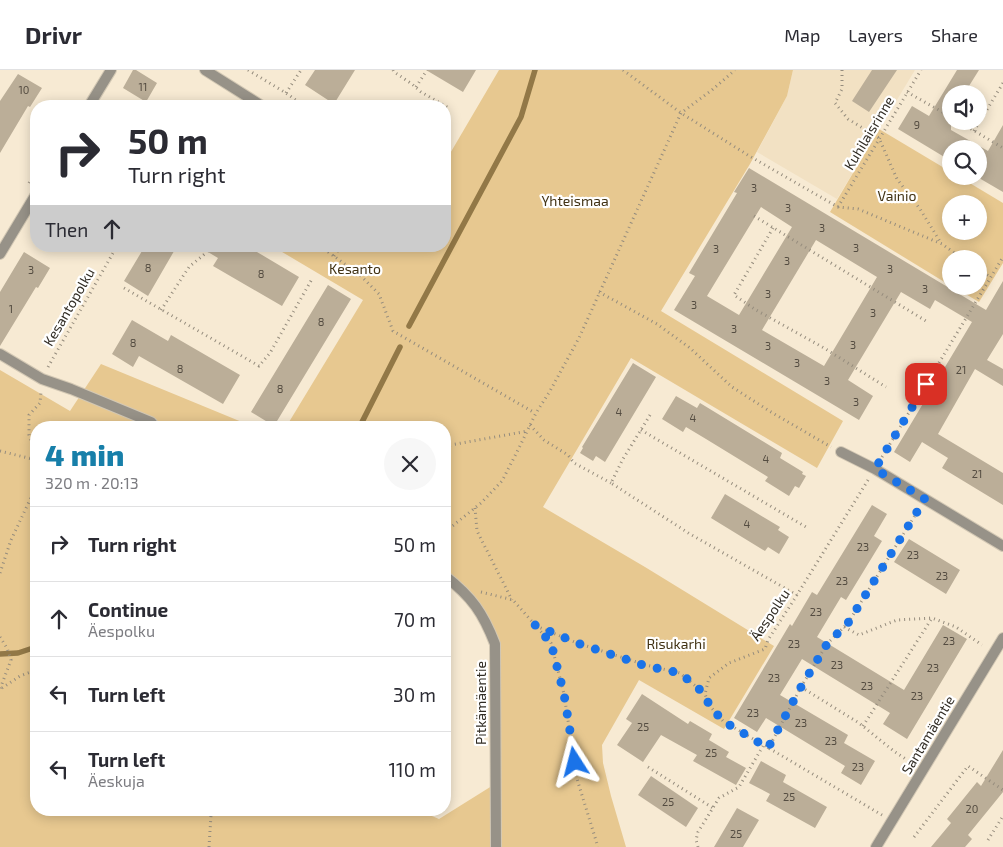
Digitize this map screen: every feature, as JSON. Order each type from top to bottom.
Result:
[{"type":"street","points":[[93,100],[111,70]]},
{"type":"street","points":[[204,70],[252,100]]},
{"type":"street","points":[[0,254],[30,204]]},
{"type":"street","points":[[0,354],[42,379],[149,421]]},
{"type":"street","points":[[841,452],[875,469],[1003,546]]},
{"type":"street","name":"Pitkämäentie","points":[[451,581],[475,604],[488,626],[495,644],[496,847]]},
{"type":"street","name":"Santamäentie","points":[[876,847],[1003,638]]},
{"type":"path","points":[[248,70],[295,100]]},
{"type":"path","points":[[286,94],[301,70]]},
{"type":"path","points":[[393,70],[421,92],[435,100]]},
{"type":"path","points":[[416,87],[427,70]]},
{"type":"path","points":[[623,70],[681,113],[759,162],[838,207],[858,209],[942,244],[950,250]]},
{"type":"path","points":[[451,527],[475,508],[502,481],[536,413],[579,338],[681,113],[735,70]]},
{"type":"path","points":[[842,70],[842,88],[835,103],[848,119],[879,138],[897,180],[920,209],[942,244]]},
{"type":"path","name":"Kuhilaisrinne","points":[[838,207],[921,70]]},
{"type":"path","points":[[1003,83],[974,131],[1003,148]]},
{"type":"path","points":[[907,92],[942,112]]},
{"type":"path","points":[[754,216],[926,321]]},
{"type":"path","points":[[773,228],[734,295],[886,387]]},
{"type":"path","name":"Kesantopolku","points":[[42,379],[114,252]]},
{"type":"path","points":[[162,310],[189,267],[207,252]]},
{"type":"path","points":[[328,252],[361,276],[379,294],[393,331],[536,413]]},
{"type":"path","points":[[334,256],[337,252]]},
{"type":"path","points":[[875,469],[1003,257]]},
{"type":"path","points":[[124,288],[259,366],[270,353],[312,279]]},
{"type":"path","points":[[599,292],[657,324],[690,348],[732,387],[841,452]]},
{"type":"path","points":[[30,438],[29,415],[40,403],[42,379]]},
{"type":"path","points":[[611,483],[623,459],[650,415]]},
{"type":"path","points":[[530,425],[544,440],[568,455],[574,463],[611,483],[690,534],[797,595]]},
{"type":"path","points":[[641,430],[806,527]]},
{"type":"path","points":[[451,445],[528,431]]},
{"type":"path","points":[[0,451],[30,458]]},
{"type":"path","name":"Äespolku","points":[[705,694],[709,678],[729,663],[765,649],[768,640],[864,485]]},
{"type":"path","points":[[768,748],[827,644],[848,623],[925,499]]},
{"type":"path","points":[[0,573],[11,540],[30,500]]},
{"type":"path","points":[[475,508],[477,531],[513,600],[551,643],[564,694],[578,779],[598,847]]},
{"type":"path","points":[[456,585],[513,600]]},
{"type":"path","points":[[844,628],[859,635],[898,620],[932,618],[956,627],[982,645]]},
{"type":"path","points":[[864,726],[932,618]]},
{"type":"path","points":[[535,625],[577,643],[646,666],[680,673],[705,694],[709,705],[723,721],[892,822]]},
{"type":"path","points":[[0,637],[7,648],[11,660],[0,689]]},
{"type":"path","points":[[0,689],[20,676],[30,672]]},
{"type":"path","points":[[801,687],[864,726],[895,752],[913,764]]},
{"type":"path","points":[[698,847],[696,840],[698,832],[719,798],[739,787],[762,746]]},
{"type":"path","points":[[914,836],[968,766],[1003,790]]},
{"type":"path","points":[[648,767],[713,808]]},
{"type":"path","points":[[209,847],[211,816]]},
{"type":"path","points":[[988,840],[1003,816]]},
{"type":"shaded area","points":[[793,70],[915,70],[837,199],[757,152],[787,96]]},
{"type":"green space","name":"Yhteismaa","points":[[499,70],[793,70],[787,96],[750,164],[661,311],[843,421],[817,468],[631,358],[543,507],[774,646],[724,729],[639,680],[602,745],[603,763],[626,847],[0,847],[0,370],[70,411],[101,364],[239,421],[30,421],[30,816],[432,816],[439,819],[444,816],[451,816],[451,812],[495,784],[495,644],[456,585],[451,588],[451,421],[290,421],[363,300],[282,252],[451,252],[451,152]]},
{"type":"green space","name":"Vainio","points":[[879,129],[942,167],[942,185],[973,185],[1003,203],[1003,263],[987,289],[987,250],[942,250],[942,280],[830,212]]},
{"type":"green space","name":"Vainio","points":[[967,295],[983,295],[979,302]]},
{"type":"building","points":[[133,70],[157,83],[147,100],[143,100],[123,88]]},
{"type":"building","points":[[315,70],[355,70],[336,100],[328,100],[305,85]]},
{"type":"building","points":[[426,70],[476,70],[463,92]]},
{"type":"building","points":[[872,70],[897,70],[869,112],[852,101]]},
{"type":"building","points":[[957,70],[979,70],[970,85],[948,85]]},
{"type":"building","points":[[18,74],[42,88],[34,100],[30,100],[30,107],[28,106],[0,153],[0,101]]},
{"type":"building","points":[[942,95],[942,130],[951,130],[969,140],[942,140],[942,156],[898,129],[912,106],[929,116]]},
{"type":"building","points":[[1003,125],[1003,192],[987,183],[987,150]]},
{"type":"building","points":[[749,168],[942,284],[942,295],[961,295],[986,310],[1003,281],[1003,334],[987,360],[1003,369],[1003,386],[975,369],[938,434],[1003,473],[1003,505],[942,468],[948,458],[922,442],[910,462],[894,452],[972,322],[935,300],[930,309],[901,292],[848,380],[873,396],[859,420],[674,310],[695,276],[689,273],[737,193],[734,192]],"holes":[[[761,207],[792,227],[739,315],[707,296]],[[816,240],[877,277],[824,366],[762,330]]]},
{"type":"building","points":[[24,252],[50,268],[38,288],[36,287],[0,346],[0,292]]},
{"type":"building","points":[[141,252],[174,252],[148,296],[124,281]]},
{"type":"building","points":[[208,252],[257,252],[299,277],[282,306],[213,266],[218,258]]},
{"type":"building","points":[[328,285],[351,299],[277,421],[266,421],[251,412]]},
{"type":"building","points":[[132,320],[168,341],[171,335],[240,375],[223,404],[139,356],[133,367],[112,354]]},
{"type":"building","points":[[633,363],[656,377],[605,462],[596,456],[593,461],[580,453],[582,447]]},
{"type":"building","points":[[676,396],[697,408],[700,403],[782,453],[780,458],[803,472],[802,474],[806,476],[799,488],[795,486],[789,496],[765,481],[768,477],[706,439],[686,427],[683,432],[662,419]]},
{"type":"building","points":[[725,494],[780,527],[778,530],[789,537],[779,554],[768,547],[765,551],[711,518]]},
{"type":"building","points":[[872,505],[887,514],[874,536],[882,541],[846,600],[841,597],[817,637],[904,690],[943,625],[967,639],[907,739],[883,724],[890,713],[802,659],[780,695],[848,735],[844,743],[875,761],[861,785],[841,773],[845,766],[766,718],[757,732],[734,718],[790,624],[792,626],[812,592],[817,595]]},
{"type":"building","points":[[909,539],[960,570],[946,594],[894,562]]},
{"type":"building","points":[[642,694],[688,724],[690,721],[712,734],[709,740],[729,752],[726,757],[746,768],[736,785],[693,761],[697,755],[661,735],[643,762],[617,745],[632,723],[626,719]]},
{"type":"building","points":[[1003,750],[1003,792],[968,835],[972,839],[965,847],[931,847],[951,823],[947,819],[977,782],[981,786]]},
{"type":"building","points":[[761,761],[786,775],[783,782],[827,807],[815,828],[766,801],[770,794],[749,783]]},
{"type":"building","points":[[651,776],[698,808],[686,827],[638,795]]},
{"type":"building","points":[[737,808],[759,820],[743,847],[714,847]]},
{"type":"waterway","points":[[451,248],[521,117],[535,70]]},
{"type":"waterway","points":[[409,326],[449,252]]},
{"type":"waterway","points":[[363,421],[400,347]]},
{"type":"waterway","points":[[0,654],[18,653],[30,649]]},
{"type":"route","points":[[575,762],[564,694],[551,643],[535,625],[577,643],[646,666],[680,673],[705,694],[709,705],[723,721],[768,748],[827,644],[848,623],[925,499],[875,469],[926,384]]},
{"type":"park label","name":"Kesanto","points":[[355,269]]},
{"type":"park label","name":"Risukarhi","points":[[676,644]]}]
